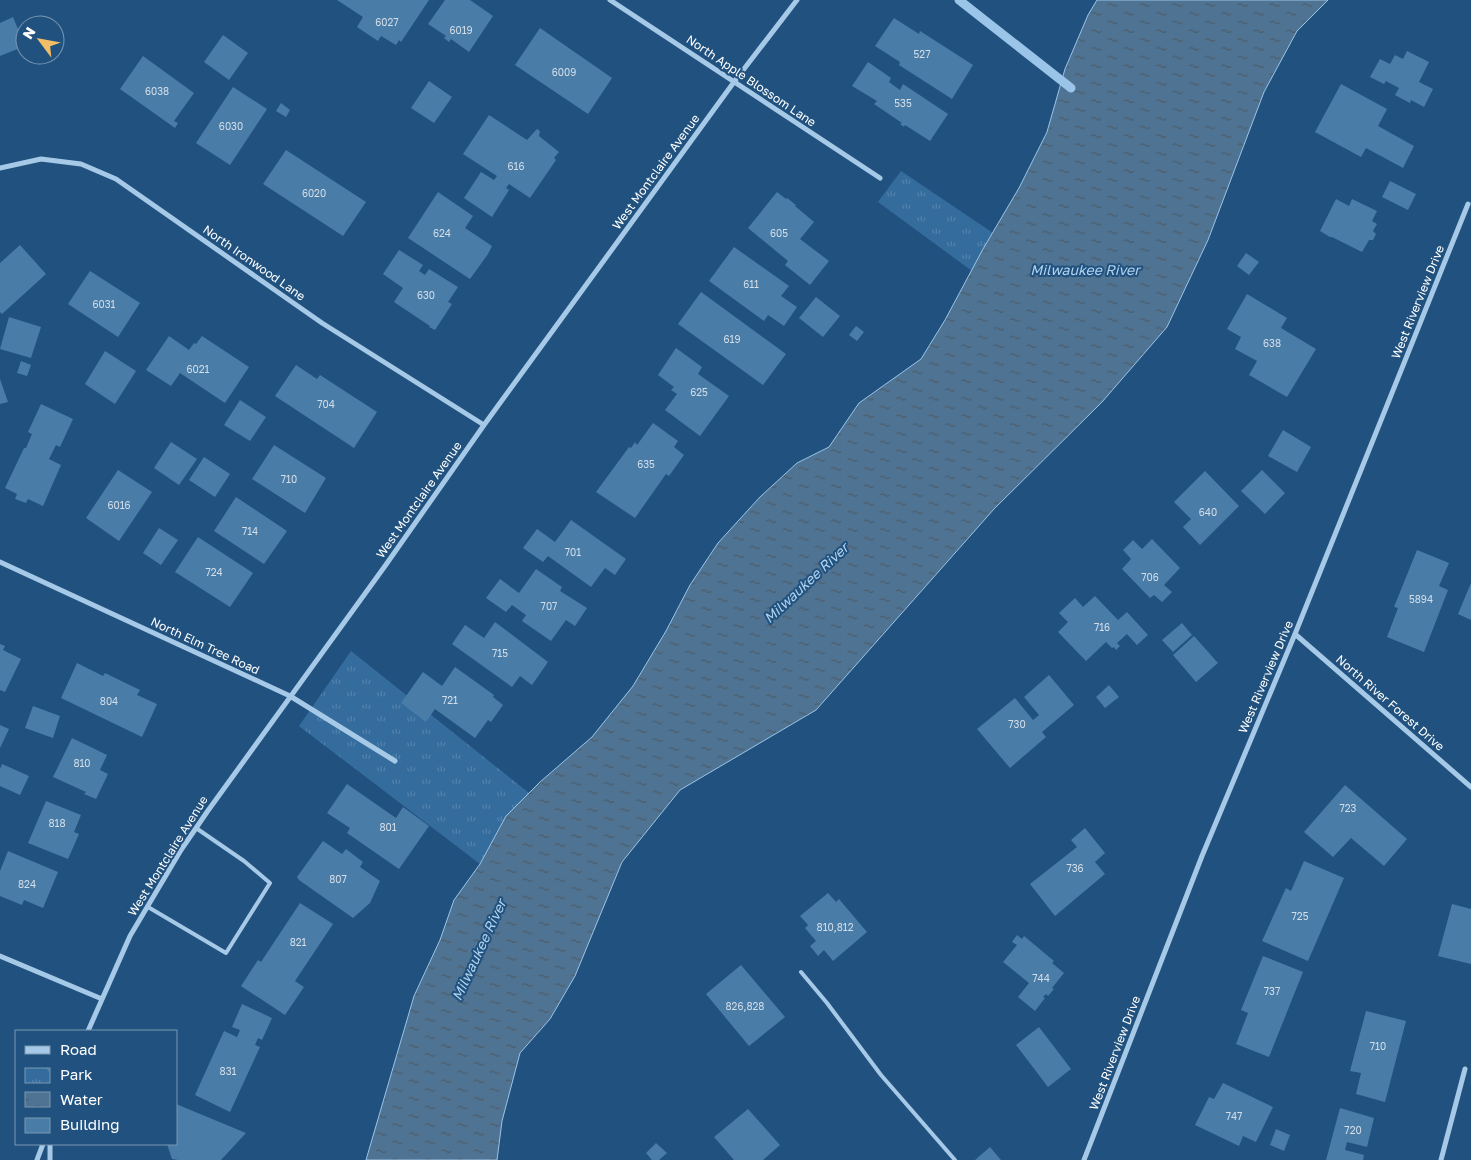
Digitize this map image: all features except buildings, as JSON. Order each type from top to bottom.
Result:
[{"type":"street","name":"North Apple Blossom Lane","points":[[610,0],[880,178]]},
{"type":"street","name":"West Montclaire Avenue","points":[[88,1030],[130,936],[196,828],[385,566],[484,424],[734,82],[797,0]]},
{"type":"street","name":"North Ironwood Lane","points":[[0,168],[41,159],[81,164],[116,179],[322,323],[484,424]]},
{"type":"street","name":"West Riverview Drive","points":[[1084,1160],[1202,856],[1295,634],[1468,204]]},
{"type":"street","name":"North Elm Tree Road","points":[[0,562],[290,696],[395,761]]},
{"type":"street","name":"North River Forest Drive","points":[[1295,634],[1471,787]]},
{"type":"street","points":[[0,956],[102,999]]},
{"type":"street","points":[[1441,1160],[1465,1069]]},
{"type":"street","points":[[37,1160],[43,1145]]},
{"type":"street","points":[[50,1145],[50,1160]]},
{"type":"lane","points":[[148,907],[226,953],[270,883],[244,861],[196,828]]},
{"type":"lane","points":[[801,972],[827,1003],[881,1075],[955,1160]]},
{"type":"green space","points":[[901,171],[993,233],[972,271],[878,202]]},
{"type":"green space","points":[[351,651],[529,793],[506,816],[480,864],[299,726]]},
{"type":"water","name":"Milwaukee River","points":[[1097,0],[1328,0],[1297,31],[1264,92],[1208,240],[1167,327],[1102,402],[994,509],[816,710],[680,790],[622,862],[575,976],[550,1019],[520,1053],[502,1121],[497,1160],[366,1160],[414,996],[440,940],[454,900],[480,864],[506,816],[540,782],[592,737],[633,686],[666,631],[690,585],[718,543],[760,497],[797,463],[829,447],[859,403],[921,359],[1019,188],[1047,132],[1065,69],[1088,15]]},
{"type":"waterway","points":[[959,0],[1071,88]]}]
